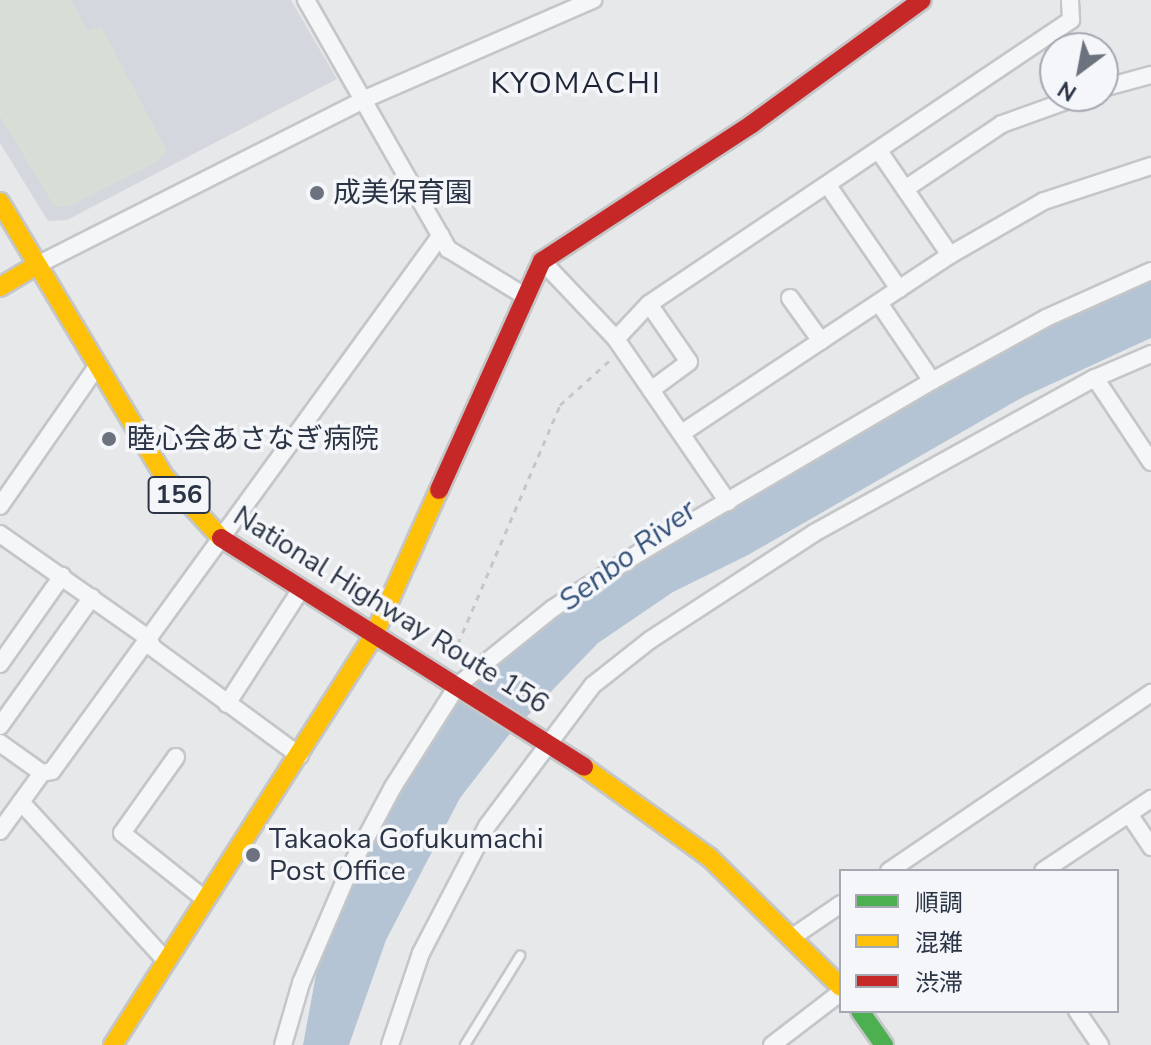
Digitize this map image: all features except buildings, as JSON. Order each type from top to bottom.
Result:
[{"type":"main road","points":[[113,1045],[300,756],[374,635],[523,295],[542,261],[752,124],[922,0]]},
{"type":"main road","name":"National Highway Route 156","points":[[0,202],[164,476],[191,511],[222,539],[542,739],[709,857],[794,936],[839,987]]},
{"type":"main road","points":[[0,287],[37,265]]},
{"type":"main road","points":[[861,1013],[884,1045]]},
{"type":"street","points":[[306,0],[441,235],[466,262],[523,295]]},
{"type":"street","points":[[37,265],[365,99],[593,0]]},
{"type":"street","points":[[619,344],[649,304],[829,187],[1071,20],[1070,0]]},
{"type":"street","points":[[1119,84],[1151,75]]},
{"type":"street","points":[[905,189],[1002,124],[1039,111]]},
{"type":"street","points":[[879,151],[950,255]]},
{"type":"street","points":[[682,433],[950,255],[1044,201],[1151,166]]},
{"type":"street","points":[[829,187],[899,289]]},
{"type":"street","points":[[0,831],[42,773],[52,771],[441,235]]},
{"type":"street","points":[[542,261],[619,344],[728,502]]},
{"type":"street","points":[[283,1045],[301,983],[352,864],[454,684],[552,609],[932,381],[1046,318],[1151,271]]},
{"type":"street","points":[[790,298],[821,341]]},
{"type":"street","points":[[879,303],[932,381]]},
{"type":"street","points":[[649,304],[689,362],[651,390]]},
{"type":"street","points":[[390,1045],[421,953],[487,826],[542,739],[593,685],[650,640],[814,533],[1095,378],[1151,354]]},
{"type":"street","points":[[0,506],[98,365]]},
{"type":"street","points":[[1095,378],[1151,462]]},
{"type":"street","points":[[0,534],[148,638],[153,648],[300,756]]},
{"type":"street","points":[[0,664],[62,576]]},
{"type":"street","points":[[227,704],[301,589]]},
{"type":"street","points":[[0,726],[92,597]]},
{"type":"street","points":[[892,869],[1151,693]]},
{"type":"street","points":[[0,743],[42,773]]},
{"type":"street","points":[[176,757],[122,833],[206,900]]},
{"type":"street","points":[[1046,869],[1151,799]]},
{"type":"street","points":[[21,802],[166,961]]},
{"type":"street","points":[[1129,814],[1151,847]]},
{"type":"street","points":[[794,936],[839,905]]},
{"type":"street","points":[[772,1045],[839,991]]},
{"type":"street","points":[[1078,1013],[1100,1045]]},
{"type":"lane","points":[[465,1045],[520,956]]},
{"type":"path","points":[[454,684],[560,405],[619,344]]},
{"type":"shaded area","points":[[0,0],[291,0],[337,79],[67,220],[48,221],[0,143]]},
{"type":"shaded area","points":[[0,0],[71,0],[88,31],[101,26],[167,151],[159,161],[68,207],[54,206],[0,116]]},
{"type":"water","points":[[1151,280],[1151,338],[1023,397],[748,555],[673,592],[598,643],[508,736],[460,798],[386,940],[349,1045],[303,1045],[320,953],[370,839],[449,702],[558,610],[631,563],[1018,340]]},
{"type":"traffic: fast","points":[[861,1013],[884,1045]]},
{"type":"traffic: slow","points":[[0,202],[164,476],[221,538]]},
{"type":"traffic: slow","points":[[0,287],[37,265]]},
{"type":"traffic: slow","points":[[113,1045],[374,635],[439,490]]},
{"type":"traffic: slow","points":[[584,767],[709,857],[839,985]]},
{"type":"traffic: jam","points":[[439,490],[542,261],[752,124],[922,0]]},
{"type":"traffic: jam","points":[[221,538],[584,767]]},
{"type":"place","name":"成美保育園","points":[[317,193]]},
{"type":"place","name":"睦心会あさなぎ病院","points":[[109,439]]},
{"type":"place","name":"Takaoka Gofukumachi Post Office","points":[[253,855]]},
{"type":"district","name":"KYOMACHI","points":[[576,84]]},
{"type":"water label","name":"Senbo River","points":[[628,556]]}]
